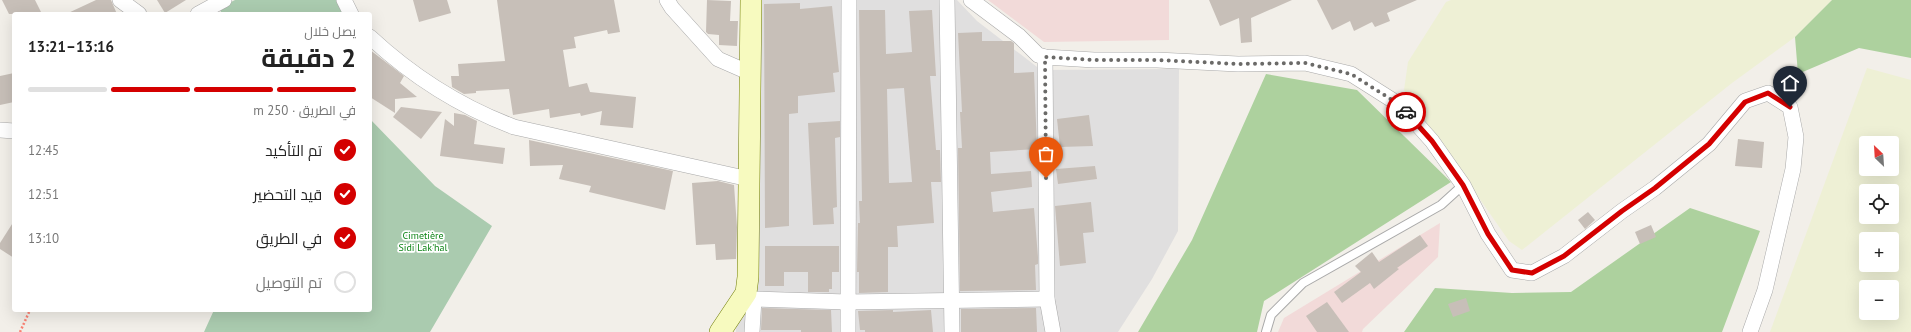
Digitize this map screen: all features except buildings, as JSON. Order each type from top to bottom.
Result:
[{"type":"main road","points":[[720,332],[746,293],[751,0]]},
{"type":"main road","points":[[730,332],[754,299],[763,0]]},
{"type":"street","points":[[120,0],[136,12]]},
{"type":"street","points":[[202,12],[224,0]]},
{"type":"street","points":[[344,0],[350,12]]},
{"type":"street","points":[[667,0],[672,8],[718,59],[750,73]]},
{"type":"street","points":[[848,332],[849,0]]},
{"type":"street","points":[[947,0],[952,332]]},
{"type":"street","points":[[971,0],[1019,36],[1038,55],[1045,57],[1094,60],[1157,60],[1238,64],[1305,63],[1351,74],[1400,105],[1432,141],[1463,185],[1488,234],[1512,270],[1532,273],[1564,256],[1622,211],[1655,188],[1709,144],[1745,102],[1768,93],[1790,107],[1796,137],[1793,169],[1765,290],[1750,332]]},
{"type":"street","points":[[372,39],[437,90],[487,117],[514,127],[749,179]]},
{"type":"street","points":[[1045,57],[1047,299],[1053,332]]},
{"type":"street","points":[[0,130],[12,131]]},
{"type":"street","points":[[752,332],[754,299],[847,302],[1047,299]]},
{"type":"lane","points":[[1266,332],[1271,315],[1303,283],[1440,205],[1463,185]]},
{"type":"path","points":[[20,332],[29,312]]},
{"type":"shaded area","points":[[741,0],[957,0],[977,21],[1041,70],[1179,69],[1178,231],[1152,279],[1118,332],[736,332]]},
{"type":"shaded area","points":[[988,0],[1169,0],[1169,40],[1044,42]]},
{"type":"shaded area","points":[[1440,223],[1438,257],[1363,329],[1362,332],[1278,332],[1284,318]]},
{"type":"green space","points":[[235,0],[339,0],[342,12],[221,12],[219,8]]},
{"type":"green space","points":[[1451,0],[1832,0],[1795,37],[1732,83],[1522,250],[1509,241],[1404,90],[1408,62],[1446,2]]},
{"type":"green space","points":[[1832,0],[1911,0],[1911,58],[1859,48],[1798,74],[1795,37]]},
{"type":"green space","points":[[1867,68],[1911,80],[1911,332],[1770,332]]},
{"type":"green space","points":[[1266,74],[1357,90],[1451,182],[1264,301],[1257,332],[1138,332],[1192,240]]},
{"type":"green space","name":"Cimetière Sidi Lak'hal","points":[[372,121],[435,186],[492,226],[430,332],[204,332],[213,312],[372,312]]},
{"type":"green space","points":[[1690,208],[1760,231],[1722,332],[1404,332],[1435,288],[1512,293],[1571,292]]},
{"type":"way so far","points":[[1046,178],[1045,57],[1094,60],[1157,60],[1238,64],[1305,63],[1351,74],[1400,105],[1406,112]]},
{"type":"route","points":[[1406,112],[1432,141],[1463,185],[1488,234],[1512,270],[1532,273],[1564,256],[1681,168],[1709,144],[1745,102],[1768,93],[1790,107]]}]
